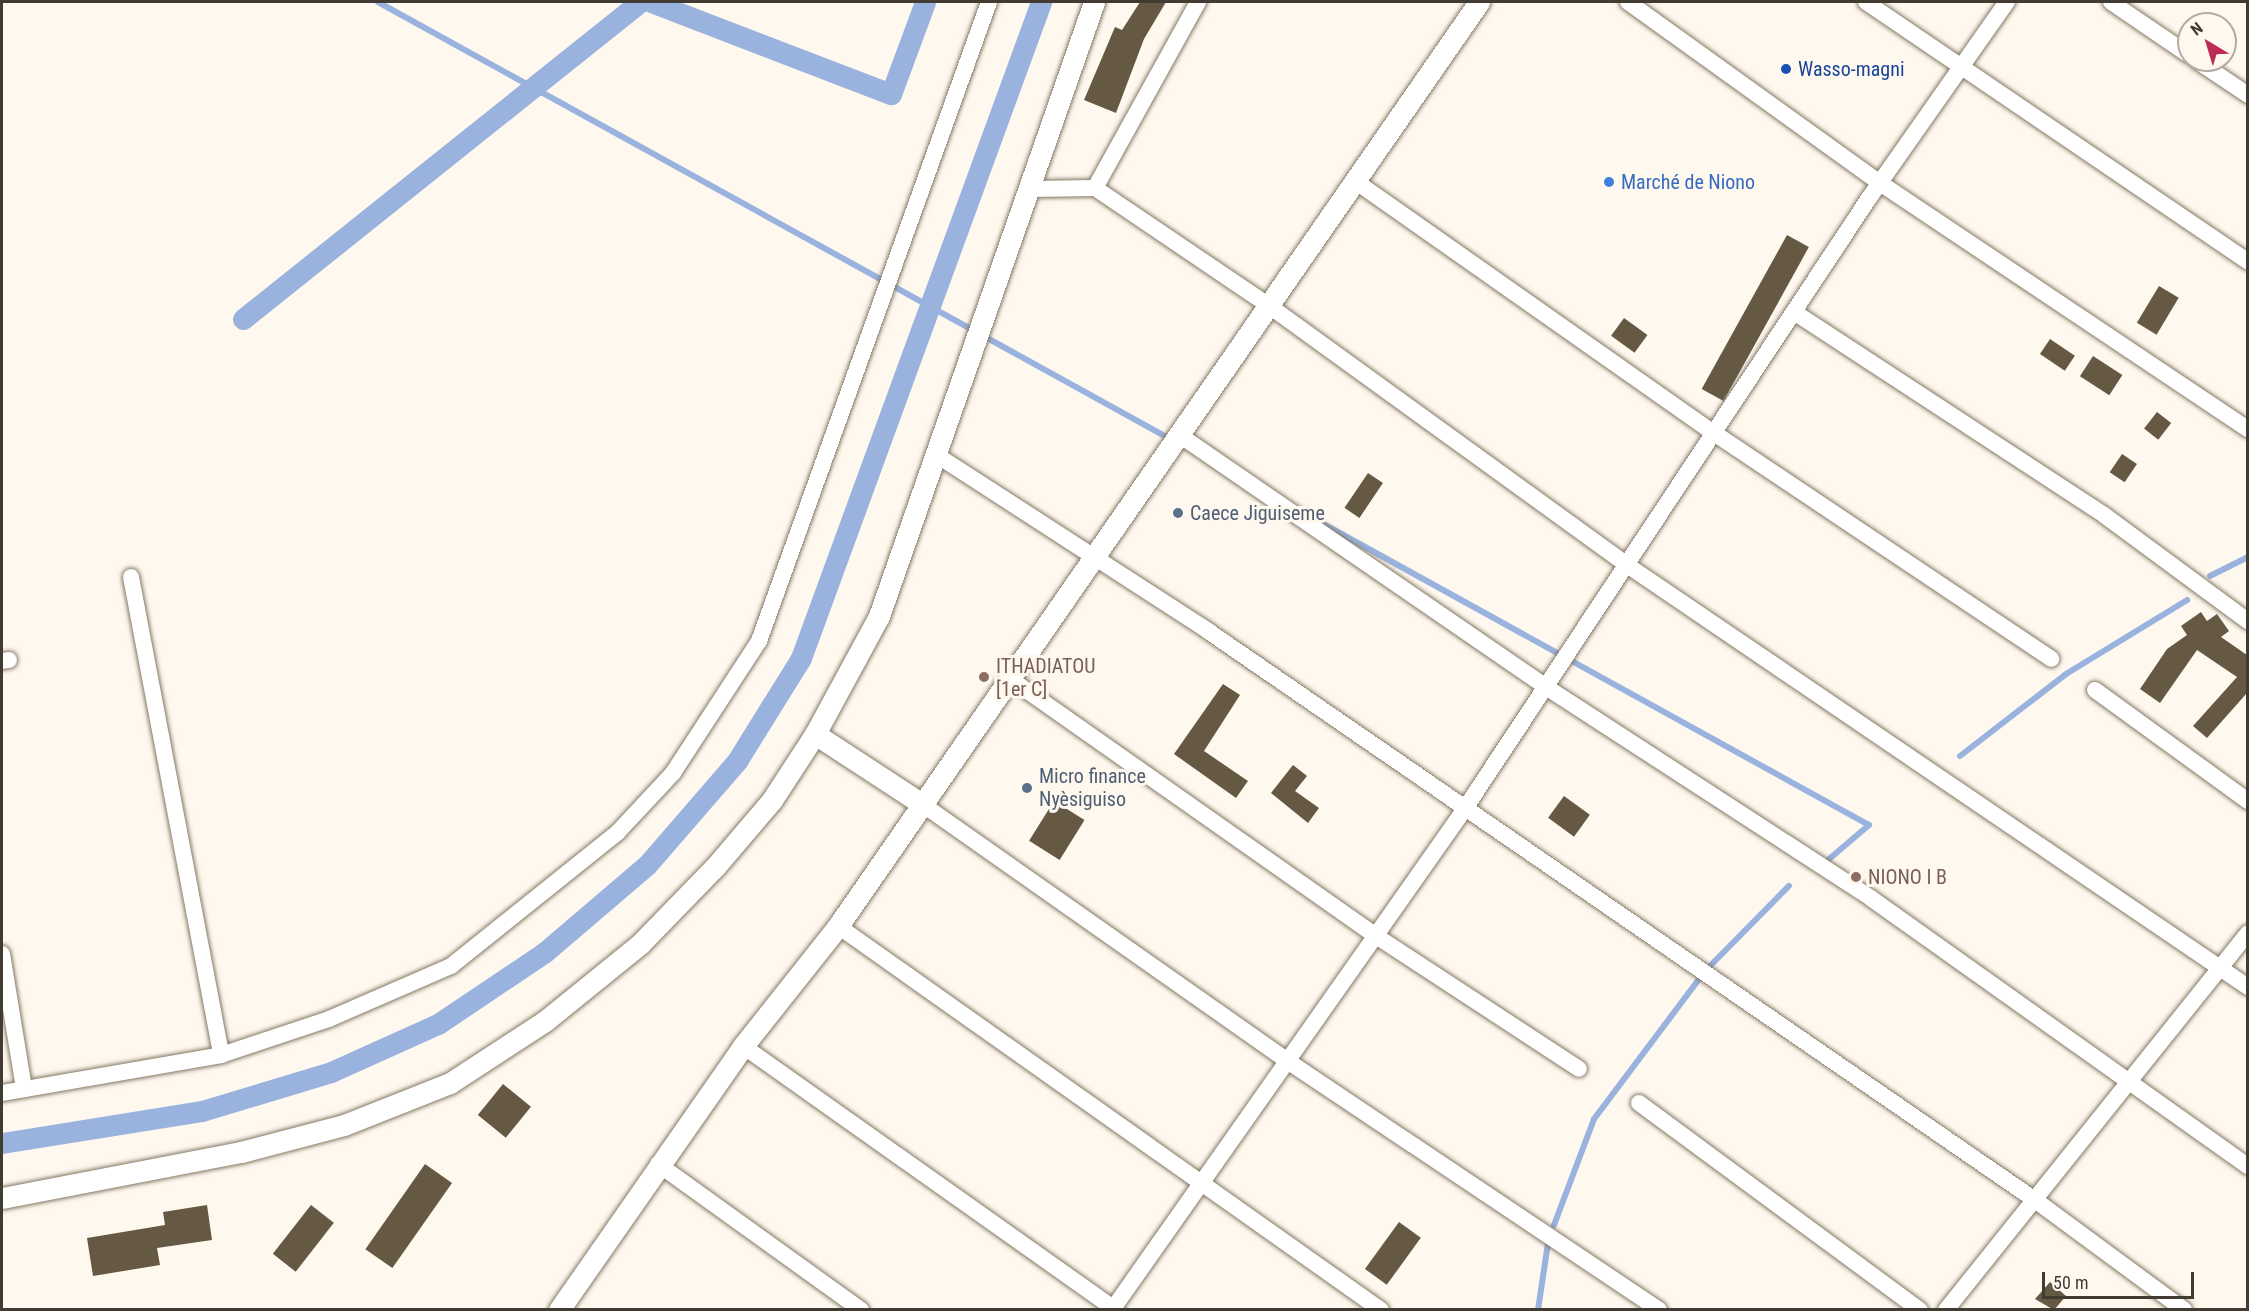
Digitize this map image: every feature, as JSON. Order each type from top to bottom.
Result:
[{"type":"street","points":[[2,1093],[221,1055],[329,1019],[451,966],[617,833],[673,773],[759,641],[989,2]]},
{"type":"street","points":[[2,1198],[241,1152],[344,1125],[450,1083],[545,1021],[640,944],[772,800],[815,734],[879,616],[938,456],[1094,2]]},
{"type":"street","points":[[1095,188],[1198,2]]},
{"type":"street","points":[[559,1310],[658,1164],[742,1046],[838,926],[1092,556],[1479,2]]},
{"type":"street","points":[[1628,2],[1880,183],[2247,429]]},
{"type":"street","points":[[1866,2],[2247,262]]},
{"type":"street","points":[[742,1046],[1114,1309],[1204,1183],[1373,934],[1464,810],[1880,183],[2007,2]]},
{"type":"street","points":[[2111,2],[2177,47]]},
{"type":"street","points":[[2213,72],[2247,95]]},
{"type":"street","points":[[1355,181],[1714,434],[2051,659]]},
{"type":"street","points":[[1031,189],[1095,188],[1268,305],[1627,565],[2247,987]]},
{"type":"street","points":[[1794,312],[2104,515],[2247,621]]},
{"type":"street","points":[[1178,434],[1546,687],[1872,899],[2247,1166]]},
{"type":"street","points":[[938,456],[1092,556],[2035,1200],[2184,1310]]},
{"type":"street","points":[[131,577],[221,1055]]},
{"type":"street","points":[[1009,678],[1373,934],[1579,1069]]},
{"type":"street","points":[[2095,690],[2247,801]]},
{"type":"street","points":[[815,734],[922,804],[1286,1059],[1659,1310]]},
{"type":"street","points":[[838,926],[1382,1310]]},
{"type":"street","points":[[1946,1310],[2132,1082],[2247,933]]},
{"type":"street","points":[[2,954],[24,1089]]},
{"type":"street","points":[[1639,1103],[1920,1310]]},
{"type":"street","points":[[658,1164],[861,1310]]},
{"type":"building","points":[[1140,2],[1166,2],[1144,39],[1116,113],[1084,100],[1115,27],[1122,30]]},
{"type":"building","points":[[1787,235],[1809,247],[1724,401],[1702,389]]},
{"type":"building","points":[[2159,286],[2179,298],[2157,335],[2137,323]]},
{"type":"building","points":[[1624,318],[1647,335],[1635,353],[1611,336]]},
{"type":"building","points":[[2050,339],[2075,356],[2065,371],[2040,354]]},
{"type":"building","points":[[2093,356],[2122,375],[2109,395],[2080,376]]},
{"type":"building","points":[[2157,412],[2171,423],[2158,440],[2144,429]]},
{"type":"building","points":[[2122,454],[2137,464],[2125,482],[2110,472]]},
{"type":"building","points":[[1368,473],[1383,483],[1359,518],[1345,508]]},
{"type":"building","points":[[2201,612],[2207,621],[2217,614],[2229,631],[2221,637],[2247,655],[2247,693],[2207,738],[2193,726],[2237,677],[2197,650],[2160,703],[2140,689],[2167,649],[2187,635],[2181,626]]},
{"type":"building","points":[[1223,684],[1240,695],[1204,751],[1248,781],[1236,798],[1174,754]]},
{"type":"building","points":[[1293,765],[1307,776],[1295,791],[1319,808],[1308,823],[1271,793]]},
{"type":"building","points":[[1564,796],[1590,815],[1574,837],[1548,818]]},
{"type":"building","points":[[1054,801],[1085,820],[1060,860],[1029,841]]},
{"type":"building","points":[[503,1084],[531,1107],[506,1138],[478,1115]]},
{"type":"building","points":[[425,1164],[452,1183],[392,1268],[365,1249]]},
{"type":"building","points":[[207,1205],[212,1240],[157,1248],[160,1265],[93,1276],[87,1238],[165,1225],[163,1212]]},
{"type":"building","points":[[311,1205],[334,1223],[296,1272],[273,1254]]},
{"type":"building","points":[[1399,1222],[1421,1238],[1387,1285],[1365,1269]]},
{"type":"building","points":[[2050,1282],[2066,1296],[2054,1310],[2035,1299]]},
{"type":"waterway","points":[[378,2],[1172,440]]},
{"type":"waterway","points":[[243,319],[640,2]]},
{"type":"waterway","points":[[651,2],[891,94],[925,2]]},
{"type":"waterway","points":[[2,1143],[202,1111],[331,1072],[438,1024],[545,952],[647,865],[737,761],[801,658],[1041,2]]},
{"type":"waterway","points":[[1318,521],[1869,825],[1828,860]]},
{"type":"waterway","points":[[2210,576],[2248,557]]},
{"type":"waterway","points":[[1960,756],[2066,674],[2187,600]]},
{"type":"waterway","points":[[1711,965],[1789,886]]},
{"type":"waterway","points":[[1554,1225],[1594,1119],[1699,979]]},
{"type":"waterway","points":[[1538,1310],[1548,1243]]},
{"type":"place","name":"Wasso-magni","points":[[1786,69]]},
{"type":"place","name":"Marché de Niono","points":[[1609,182]]},
{"type":"place","name":"Caece Jiguiseme","points":[[1178,513]]},
{"type":"place","name":"ITHADIATOU [1er C]","points":[[984,677]]},
{"type":"place","name":"Micro finance Nyèsiguiso","points":[[1027,788]]},
{"type":"place","name":"NIONO I B","points":[[1856,877]]}]
